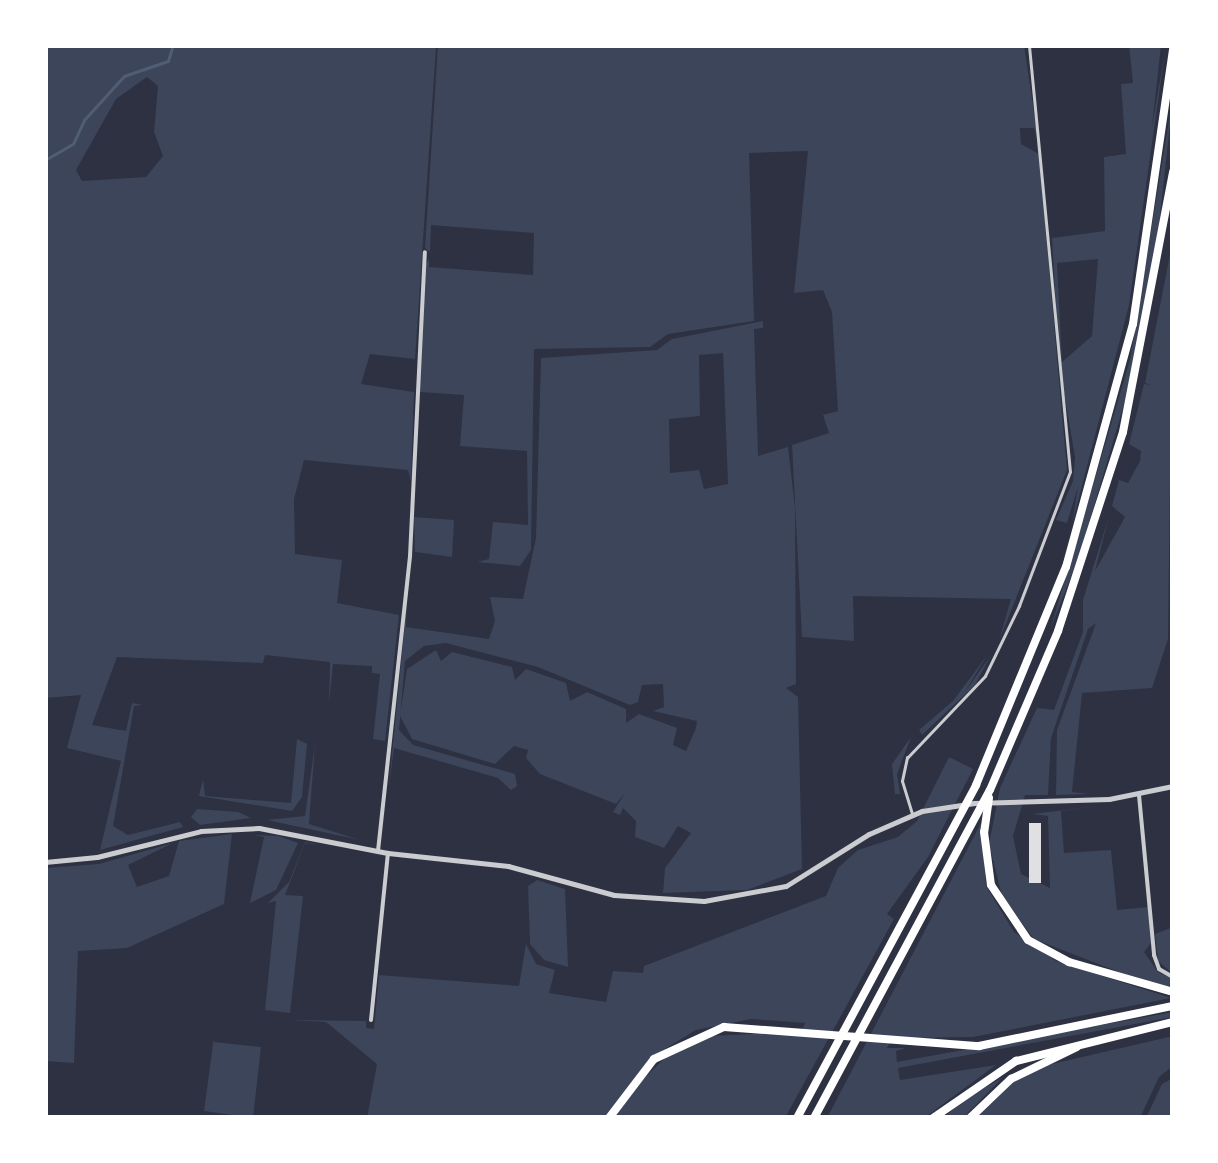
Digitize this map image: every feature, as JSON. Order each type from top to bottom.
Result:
[{"type":"highway","points":[[797,1118],[976,785],[1070,555],[1133,324],[1173,50]]},
{"type":"highway","points":[[814,1118],[990,790],[1058,631],[1110,476],[1147,327],[1173,172]]},
{"type":"highway","points":[[990,790],[985,863],[1009,920],[1028,940],[1069,962],[1173,992]]},
{"type":"highway","points":[[609,1118],[654,1059],[696,1034],[757,1026],[879,1041],[979,1046],[1173,1006]]},
{"type":"highway","points":[[933,1118],[1001,1070],[1053,1048],[1173,1022]]},
{"type":"highway","points":[[970,1118],[1038,1062],[1118,1034]]},
{"type":"street","points":[[378,851],[410,556],[425,252]]},
{"type":"street","points":[[45,862],[97,858],[226,828],[281,831],[388,853],[508,866],[631,898],[716,900],[796,881],[922,812],[1139,795],[1173,786]]},
{"type":"street","points":[[1139,795],[1154,955],[1159,969],[1173,977]]},
{"type":"street","points":[[370,1020],[388,853]]},
{"type":"lane","points":[[912,815],[902,781],[907,758],[985,676],[1019,606],[1070,472],[1029,45]]},
{"type":"shaded area","points":[[45,45],[436,47],[415,359],[370,354],[361,384],[414,392],[411,481],[408,470],[304,460],[294,499],[295,554],[342,560],[337,603],[399,615],[385,741],[373,739],[380,674],[372,673],[372,666],[333,664],[329,704],[330,662],[265,655],[263,663],[117,657],[92,725],[126,731],[132,703],[143,705],[134,706],[113,826],[128,835],[180,822],[183,827],[100,850],[121,761],[67,748],[81,695],[45,698]],"holes":[[[147,77],[158,86],[154,132],[163,156],[146,177],[82,181],[76,170],[116,99]]]},
{"type":"shaded area","points":[[438,45],[1024,45],[1038,140],[1034,128],[1020,128],[1021,144],[1039,154],[1067,470],[999,641],[1011,599],[853,596],[854,641],[802,637],[792,445],[829,433],[823,415],[838,411],[832,312],[823,290],[794,293],[808,151],[749,153],[754,321],[668,334],[650,347],[534,349],[531,550],[520,566],[477,562],[489,559],[493,522],[528,525],[527,451],[460,446],[464,395],[420,392],[417,426],[425,266],[429,259],[429,267],[533,275],[534,233],[431,225],[430,252],[425,248]]},
{"type":"shaded area","points":[[1129,45],[1161,45],[1152,127],[1166,45],[1129,305],[1072,524],[1078,487],[1067,523],[1056,520],[1073,481],[1075,457],[1059,363],[1052,238],[1105,231],[1104,157],[1126,154],[1121,84],[1133,83]],"holes":[[[1098,259],[1092,336],[1062,362],[1057,263]]]},
{"type":"shaded area","points":[[1173,96],[1157,244],[1125,401],[1080,554],[1050,630],[1130,360]]},
{"type":"shaded area","points":[[1173,239],[1168,639],[1152,688],[1082,693],[1072,792],[1089,794],[1056,795],[1057,730],[1096,623],[1088,629],[1051,738],[1048,795],[1025,795],[1013,836],[1021,874],[1050,888],[1048,816],[1032,814],[1107,805],[1061,811],[1064,853],[1111,850],[1117,910],[1148,907],[1151,943],[1144,952],[1158,972],[1173,979],[1173,986],[1155,986],[1034,939],[1002,896],[989,844],[1000,788],[1037,708],[1054,710],[1083,632],[1083,600],[1109,516],[1095,571],[1125,517],[1112,506],[1119,480],[1128,483],[1140,461],[1141,451],[1129,444],[1144,384],[1151,385],[1145,383]]},
{"type":"shaded area","points":[[763,321],[763,328],[754,329],[758,456],[788,447],[795,508],[796,684],[786,688],[798,697],[802,869],[747,890],[663,893],[665,868],[691,833],[678,826],[664,848],[635,837],[636,821],[623,808],[620,815],[613,812],[625,793],[616,804],[540,774],[526,758],[528,750],[514,746],[495,764],[412,739],[400,716],[399,730],[413,745],[515,774],[517,786],[511,790],[498,778],[394,748],[388,794],[407,603],[406,627],[489,639],[495,621],[490,597],[523,599],[536,538],[541,358],[657,350],[672,339]],"holes":[[[723,353],[728,484],[704,489],[699,470],[670,473],[669,419],[700,416],[699,355]],[[446,643],[538,667],[630,705],[638,702],[642,685],[663,684],[664,707],[653,711],[697,721],[696,728],[686,751],[673,745],[677,728],[639,714],[626,723],[626,709],[587,692],[570,701],[566,683],[526,669],[515,680],[512,667],[452,652],[441,661],[436,650],[407,669],[401,712],[405,661],[424,646]]]},
{"type":"shaded area","points":[[414,517],[454,520],[452,557],[415,552]]},
{"type":"shaded area","points":[[988,654],[964,693],[991,655],[975,685],[922,735],[919,730],[953,701]]},
{"type":"shaded area","points":[[911,737],[897,774],[900,794],[895,794],[892,764]]},
{"type":"shaded area","points":[[297,739],[307,744],[302,797],[292,811],[199,796],[203,779],[205,796],[291,803]]},
{"type":"shaded area","points":[[315,744],[309,824],[360,840],[267,820],[305,816]]},
{"type":"shaded area","points":[[949,757],[973,769],[928,857],[887,914],[894,919],[785,1118],[615,1118],[629,1093],[667,1056],[709,1036],[801,1032],[805,1023],[751,1019],[696,1030],[650,1058],[605,1118],[367,1118],[377,1064],[326,1022],[289,1020],[366,1021],[366,1028],[374,1029],[379,975],[519,986],[526,944],[536,964],[555,970],[549,993],[606,1002],[613,971],[643,973],[644,966],[826,896],[838,868],[858,850],[898,837],[917,821]]},
{"type":"shaded area","points":[[197,809],[238,812],[251,818],[200,825],[191,817]]},
{"type":"shaded area","points":[[981,823],[986,886],[1014,932],[1056,961],[1171,998],[973,1037],[893,1038],[887,1048],[906,1048],[896,1051],[897,1062],[1173,1012],[1173,1017],[898,1068],[900,1080],[996,1065],[924,1118],[827,1118]]},
{"type":"shaded area","points":[[232,834],[224,904],[127,948],[78,951],[74,1063],[45,1061],[45,868],[99,864],[173,843],[128,865],[137,887],[169,876],[179,841]]},
{"type":"shaded area","points":[[253,835],[279,836],[298,843],[276,890],[250,903],[264,837]]},
{"type":"shaded area","points":[[305,842],[321,845],[305,843],[285,895],[303,896],[290,1013],[265,1010],[276,901],[268,903],[289,882]]},
{"type":"shaded area","points":[[537,880],[565,889],[568,967],[544,960],[530,944],[528,886]]},
{"type":"shaded area","points":[[1173,927],[1173,974],[1158,961],[1155,934]]},
{"type":"shaded area","points":[[214,1036],[214,1042],[261,1047],[253,1118],[204,1111]]},
{"type":"shaded area","points":[[1173,1036],[1173,1066],[1159,1077],[1140,1118],[975,1118],[1004,1088],[1039,1067]]},
{"type":"shaded area","points":[[1002,1078],[963,1118],[943,1118],[968,1097]]},
{"type":"shaded area","points":[[1173,1078],[1173,1118],[1146,1118],[1162,1084]]},
{"type":"building","points":[[1029,823],[1041,823],[1041,883],[1029,883]]},
{"type":"waterway","points":[[45,160],[73,144],[84,120],[124,76],[168,61],[173,45]]}]
